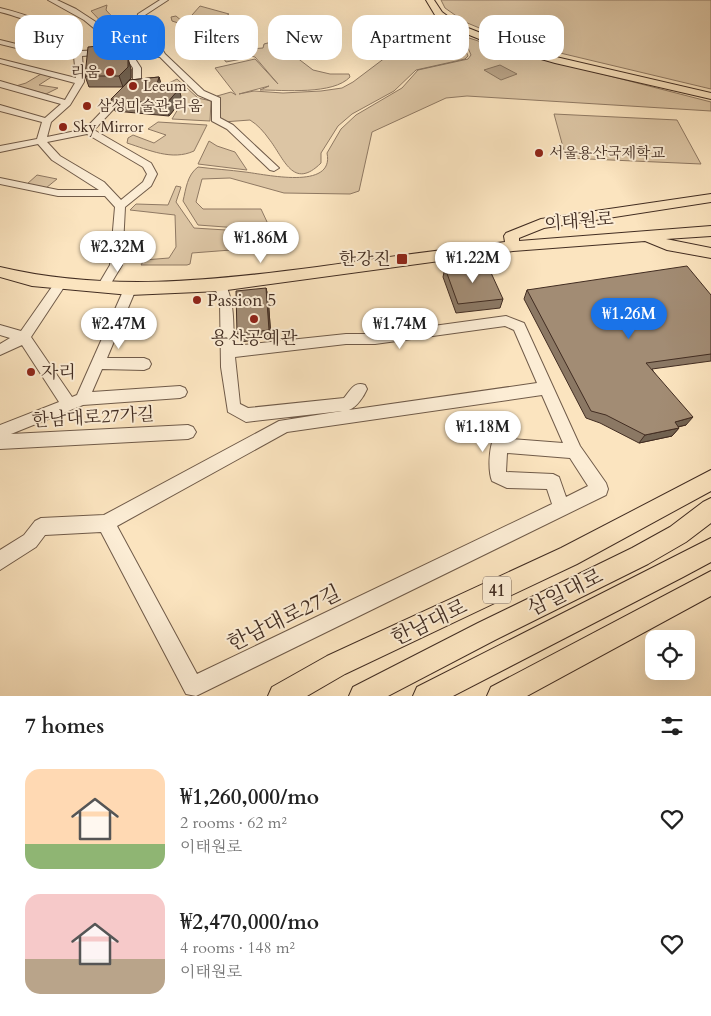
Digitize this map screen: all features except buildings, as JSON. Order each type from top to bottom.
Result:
[{"type":"main road","points":[[430,0],[431,6],[446,20],[466,31],[496,43],[710,96]]},
{"type":"main road","points":[[513,246],[511,236],[541,224],[711,198]]},
{"type":"main road","name":"이태원로","points":[[644,236],[683,225],[711,223]]},
{"type":"main road","name":"이태원로","points":[[0,272],[32,280],[60,284],[130,289],[220,285],[513,246],[711,231]]},
{"type":"main road","name":"이태원로","points":[[644,236],[711,242]]},
{"type":"main road","name":"이태원로","points":[[644,236],[667,245],[711,252]]},
{"type":"main road","name":"한남대로","points":[[281,696],[336,665],[569,556],[711,480]]},
{"type":"main road","name":"삼일대로","points":[[362,696],[445,651],[630,560],[696,524],[711,509]]},
{"type":"main road","name":"삼일대로","points":[[426,696],[458,678],[675,570],[711,549]]},
{"type":"main road","points":[[500,696],[711,583]]},
{"type":"street","points":[[52,0],[79,12],[93,24]]},
{"type":"street","points":[[142,15],[165,0]]},
{"type":"street","points":[[0,10],[19,15]]},
{"type":"street","points":[[0,42],[15,46]]},
{"type":"street","points":[[165,58],[201,93],[217,100],[215,119],[230,127],[274,168]]},
{"type":"street","points":[[41,141],[47,121],[67,102],[80,82],[78,60]]},
{"type":"street","points":[[2,146],[41,141],[88,131],[137,80],[137,69],[130,60]]},
{"type":"street","points":[[0,69],[4,62],[80,82]]},
{"type":"street","points":[[0,84],[67,102]]},
{"type":"street","points":[[0,108],[47,121]]},
{"type":"street","points":[[88,131],[147,165],[152,174],[147,184],[120,206]]},
{"type":"street","points":[[41,141],[56,158],[100,184],[120,206],[116,265],[103,287]]},
{"type":"street","points":[[0,181],[58,194],[108,193]]},
{"type":"street","points":[[0,350],[24,337],[60,284]]},
{"type":"street","points":[[220,285],[226,302],[233,407],[246,415],[348,404],[360,389]]},
{"type":"street","points":[[0,330],[24,337],[75,401],[98,363],[130,289]]},
{"type":"street","points":[[0,561],[30,541],[41,527],[106,523],[284,426],[546,388],[519,327],[506,321],[375,339],[346,339],[228,352]]},
{"type":"street","points":[[98,363],[144,364]]},
{"type":"street","name":"한남대로27길","points":[[106,523],[193,687],[600,489],[574,450],[546,388]]},
{"type":"street","name":"한남대로27가길","points":[[0,432],[75,401],[180,392]]},
{"type":"street","name":"한남대로27가길","points":[[0,442],[188,432]]},
{"type":"street","points":[[562,508],[553,482],[507,480],[498,476],[499,445],[574,450]]},
{"type":"shaded area","points":[[441,0],[711,0],[711,89],[564,54],[564,15],[479,15],[479,28],[469,24],[469,15],[455,15],[445,8]]},
{"type":"shaded area","points":[[107,5],[106,10],[111,15],[95,15],[91,11]]},
{"type":"shaded area","points":[[200,6],[229,14],[228,15],[192,15]]},
{"type":"shaded area","points":[[175,16],[175,22],[172,21],[171,17]]},
{"type":"shaded area","points":[[469,38],[479,41],[479,60],[544,60],[567,65],[711,102],[711,111],[467,96],[446,98],[372,132],[359,191],[350,194],[284,193],[230,178],[202,179],[196,202],[203,209],[261,209],[268,224],[266,230],[198,225],[183,201],[189,178],[198,167],[296,178],[320,172],[327,165],[327,153],[341,129],[356,115],[402,88],[418,70],[469,60],[471,55]]},
{"type":"shaded area","points":[[268,43],[268,60],[300,60],[313,70],[330,74],[349,74],[350,77],[332,87],[320,89],[295,91],[260,90],[269,86],[239,94],[254,91],[283,93],[321,91],[342,88],[382,60],[461,60],[416,70],[394,91],[352,114],[338,126],[321,153],[321,163],[311,171],[303,174],[296,173],[290,169],[265,134],[250,120],[223,122],[217,118],[217,96],[231,92],[236,95],[215,68],[256,60],[278,84],[258,60],[258,48],[263,48],[264,44]]},
{"type":"shaded area","points":[[500,65],[517,74],[501,80],[484,70]]},
{"type":"shaded area","points":[[41,74],[53,76],[39,85],[58,88],[46,94],[16,86],[26,83]]},
{"type":"shaded area","points":[[177,79],[198,98],[211,101],[210,121],[172,119],[184,99],[180,99],[163,87],[132,91],[167,84]]},
{"type":"shaded area","points":[[554,114],[677,120],[701,164],[566,158]]},
{"type":"shaded area","points":[[158,122],[207,125],[194,151],[186,154],[169,155],[127,143],[128,138],[133,135],[154,143],[166,135],[148,129]]},
{"type":"shaded area","points":[[209,141],[235,152],[247,170],[198,164]]},
{"type":"shaded area","points":[[37,175],[57,179],[46,188],[27,184]]},
{"type":"shaded area","points":[[176,186],[181,187],[176,202],[194,228],[258,232],[257,242],[233,244],[231,250],[192,253],[190,264],[187,265],[141,265],[144,260],[169,258],[176,247],[175,215],[130,210],[136,204],[168,205]]},
{"type":"place","name":"리움","points":[[110,72]]},
{"type":"place","name":"Leeum","points":[[133,86]]},
{"type":"place","name":"삼성미술관 리움","points":[[87,106]]},
{"type":"place","name":"Sky Mirror","points":[[63,127]]},
{"type":"place","name":"서울용산국제학교","points":[[539,153]]},
{"type":"place","name":"한강진","points":[[402,259]]},
{"type":"place","name":"Passion 5","points":[[197,300]]},
{"type":"place","name":"용산공예관","points":[[254,319]]},
{"type":"place","name":"자리","points":[[31,372]]}]
